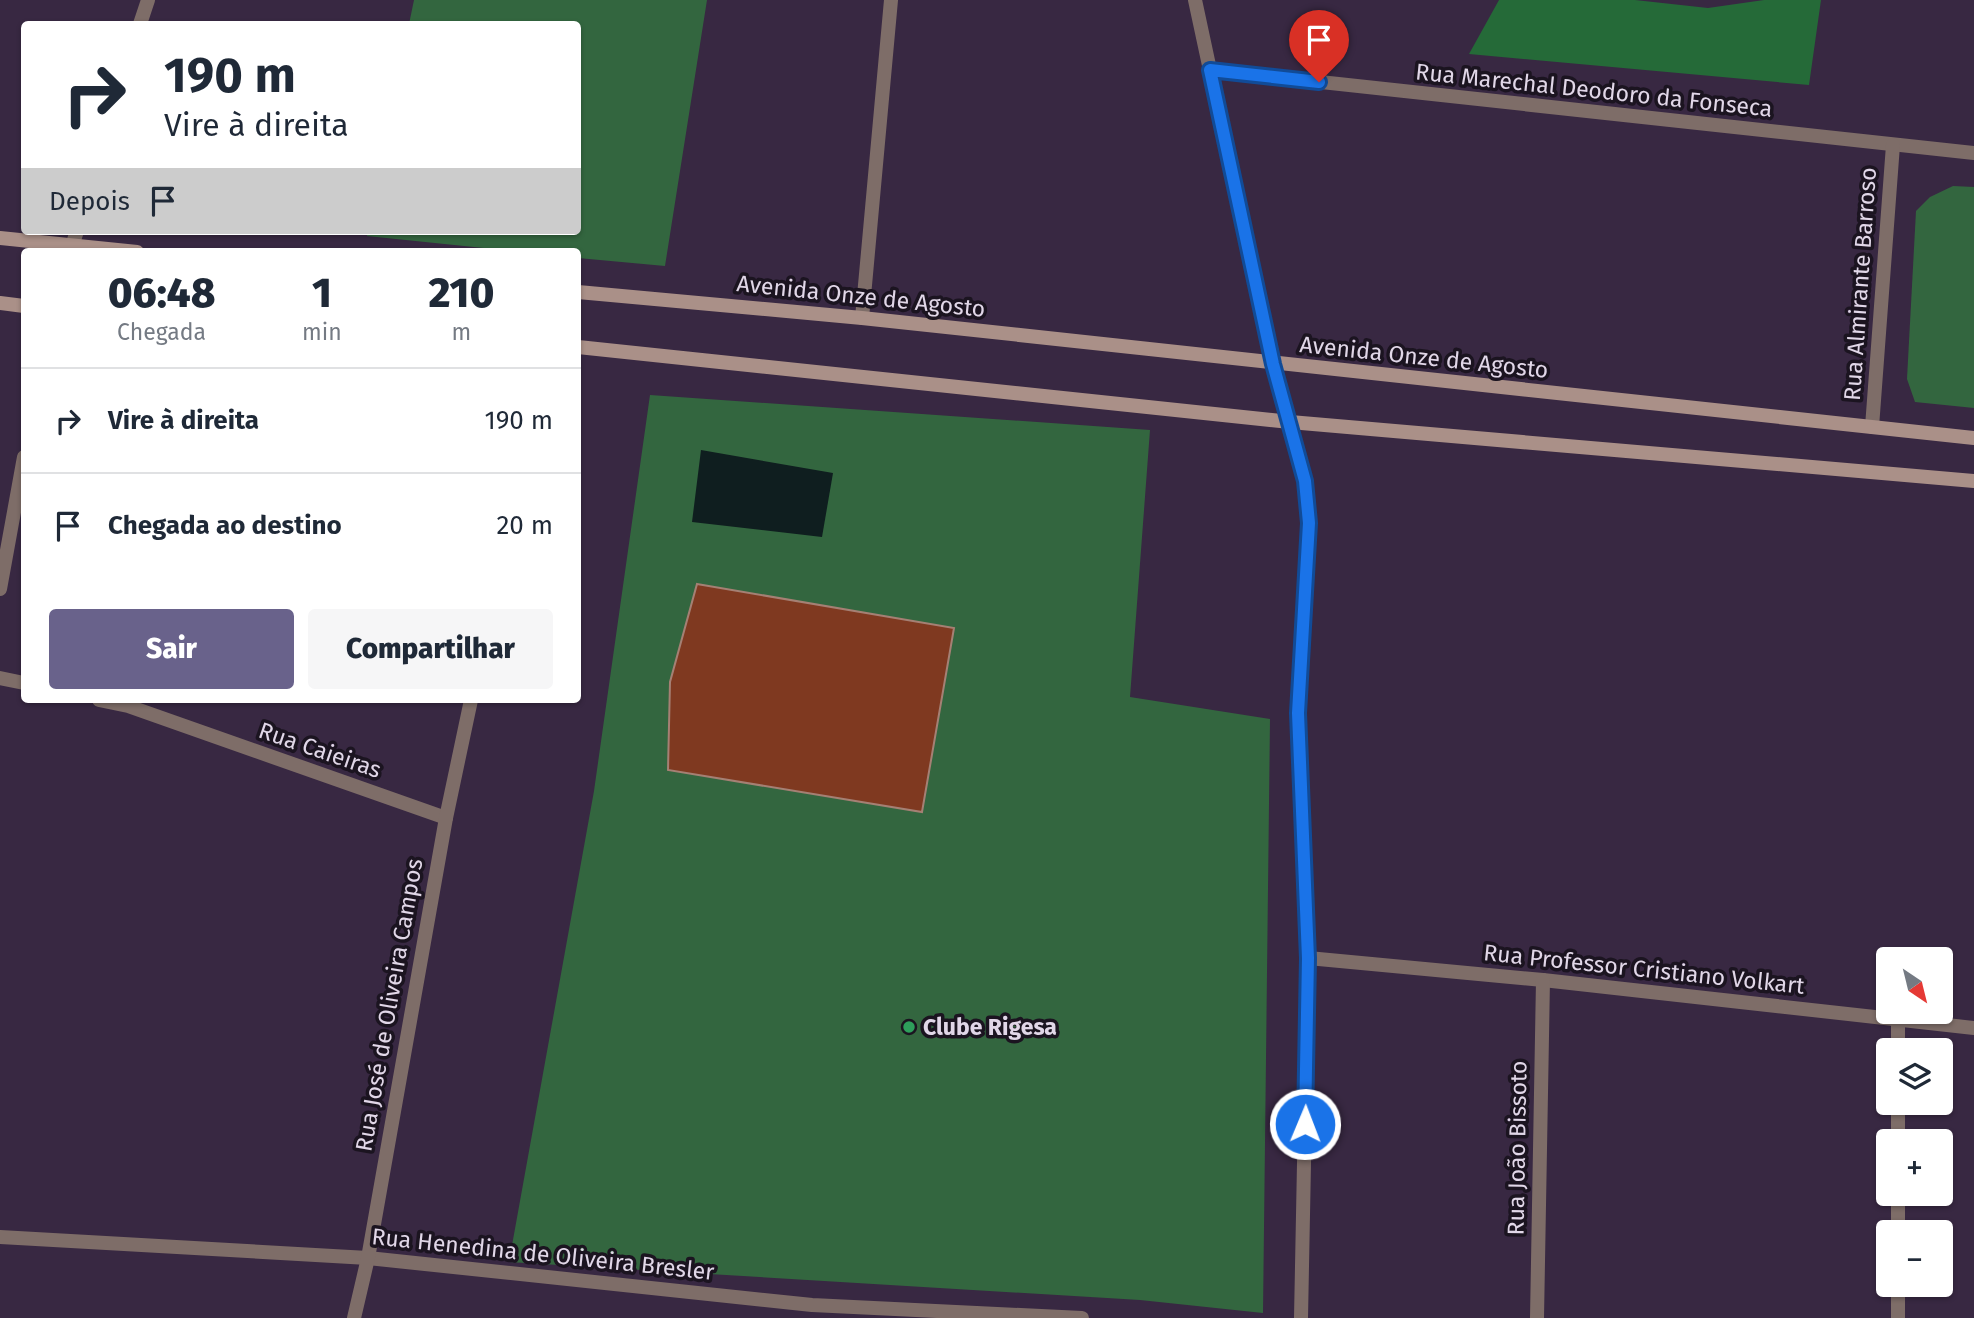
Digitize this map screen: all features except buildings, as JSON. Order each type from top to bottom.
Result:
[{"type":"main road","points":[[0,238],[65,248]]},
{"type":"main road","name":"Avenida Onze de Agosto","points":[[581,292],[862,318],[1974,438]]},
{"type":"main road","points":[[0,303],[21,306]]},
{"type":"main road","points":[[581,347],[1290,422],[1974,481]]},
{"type":"street","points":[[141,21],[148,0]]},
{"type":"street","points":[[862,318],[891,0]]},
{"type":"street","points":[[1195,0],[1273,364],[1305,481],[1309,523],[1298,713],[1308,958],[1301,1318]]},
{"type":"street","name":"Rua Marechal Deodoro da Fonseca","points":[[1210,70],[1974,153]]},
{"type":"street","name":"Rua Almirante Barroso","points":[[1872,426],[1893,145]]},
{"type":"street","points":[[0,589],[21,474]]},
{"type":"street","points":[[0,678],[21,682]]},
{"type":"street","name":"Rua Caieiras","points":[[114,703],[446,818]]},
{"type":"street","name":"Rua José de Oliveira Campos","points":[[354,1318],[368,1258],[446,818],[470,703]]},
{"type":"street","name":"Rua Professor Cristiano Volkart","points":[[1308,958],[1543,980],[1876,1018]]},
{"type":"street","name":"Rua João Bissoto","points":[[1536,1318],[1543,980]]},
{"type":"street","name":"Rua Professor Cristiano Volkart","points":[[1931,1024],[1974,1028]]},
{"type":"street","name":"Rua Henedina de Oliveira Bresler","points":[[0,1237],[368,1258],[811,1312],[1082,1318]]},
{"type":"street","points":[[1898,1297],[1898,1318]]},
{"type":"green space","points":[[414,0],[707,0],[665,266],[581,258],[581,248],[483,248],[367,236],[581,235],[581,21],[410,21]]},
{"type":"green space","points":[[1499,0],[1635,0],[1708,8],[1764,0],[1821,0],[1809,85],[1469,54]]},
{"type":"green space","points":[[1953,186],[1974,187],[1974,408],[1915,402],[1907,379],[1916,211],[1930,197]]},
{"type":"green space","name":"Clube Rigesa","points":[[650,395],[1150,430],[1130,697],[1270,719],[1263,1313],[1140,1300],[509,1262],[594,791]]},
{"type":"shaded area","points":[[701,450],[833,473],[822,537],[692,522]]},
{"type":"place","name":"Clube Rigesa","points":[[909,1027]]},
{"type":"route","points":[[1305,1124],[1308,958],[1298,713],[1309,523],[1305,481],[1273,364],[1210,70],[1319,82]]}]
